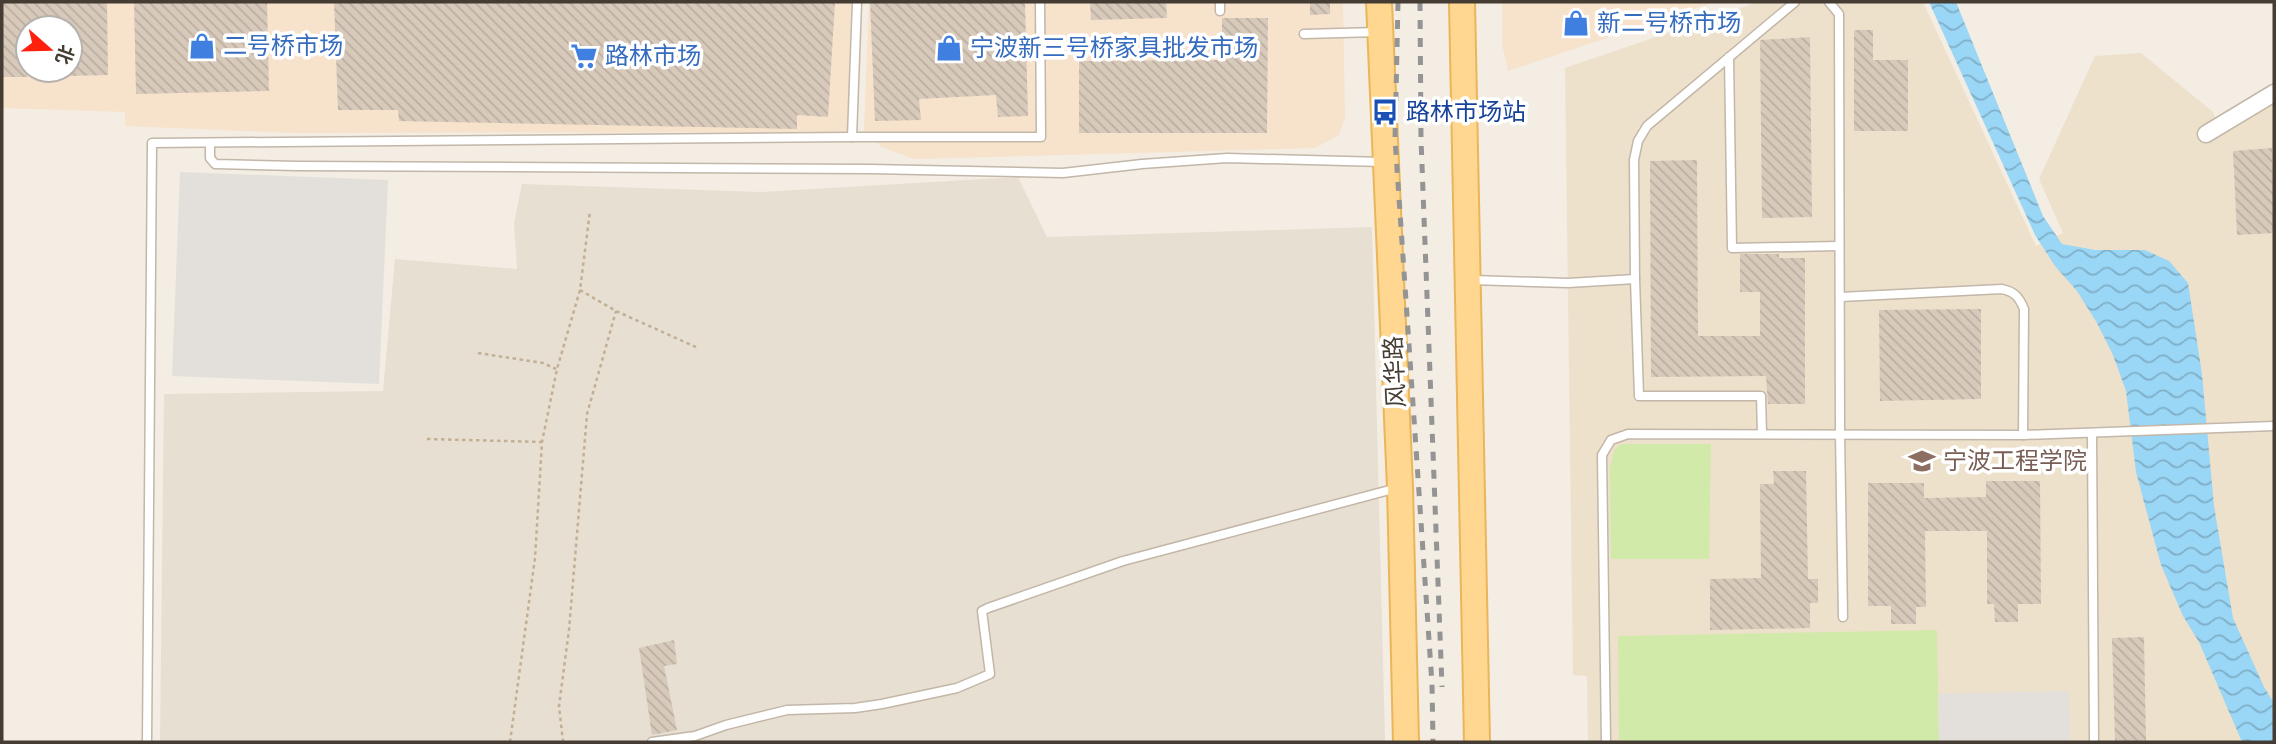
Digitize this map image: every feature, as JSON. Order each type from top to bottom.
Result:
[{"type":"main road","name":"风华路","points":[[1379,2],[1400,487],[1406,742]]},
{"type":"main road","points":[[1462,2],[1477,742]]},
{"type":"street","points":[[2206,134],[2274,93]]},
{"type":"lane","points":[[852,137],[857,2]]},
{"type":"lane","points":[[147,742],[152,143],[1041,137],[1040,2]]},
{"type":"lane","points":[[1762,433],[1761,396],[1639,396],[1634,160],[1639,141],[1647,126],[1795,2]]},
{"type":"lane","points":[[1829,2],[1839,14],[1843,617]]},
{"type":"lane","points":[[1304,34],[1380,32]]},
{"type":"lane","points":[[1729,57],[1732,247],[1839,246]]},
{"type":"lane","points":[[210,143],[210,158],[215,164],[297,166],[856,169],[1063,173],[1227,158],[1385,162]]},
{"type":"lane","points":[[1469,280],[1568,283],[1635,279]]},
{"type":"lane","points":[[1840,297],[2002,289],[2012,291],[2024,309],[2023,435]]},
{"type":"lane","points":[[1606,742],[1602,455],[1611,440],[1628,434],[2023,435],[2274,426]]},
{"type":"lane","points":[[2092,433],[2094,742]]},
{"type":"lane","points":[[652,742],[695,736],[726,725],[787,710],[855,708],[957,688],[990,674],[982,611],[988,608],[1123,561],[1400,487]]},
{"type":"path","points":[[510,742],[535,558],[542,442],[557,369],[580,290],[590,211]]},
{"type":"path","points":[[580,290],[616,311],[698,348]]},
{"type":"path","points":[[564,742],[559,706],[569,630],[587,414],[616,311]]},
{"type":"path","points":[[478,353],[543,363],[557,369]]},
{"type":"path","points":[[427,439],[542,442]]},
{"type":"shaded area","points":[[2,2],[851,2],[848,132],[295,133],[125,126],[125,112],[2,108]]},
{"type":"shaded area","points":[[869,2],[1343,2],[1345,118],[1339,135],[1315,148],[914,159],[882,147],[864,130]]},
{"type":"shaded area","name":"新二号桥市场","points":[[1502,2],[1714,2],[1508,71],[1502,44]]},
{"type":"shaded area","name":"宁波工程学院","points":[[1758,2],[1923,2],[2036,246],[2063,233],[2039,179],[2095,56],[2141,53],[2213,112],[2221,134],[2274,101],[2274,742],[1588,742],[1587,676],[1573,675],[1565,68]]},
{"type":"shaded area","points":[[180,172],[388,180],[379,384],[172,376]]},
{"type":"shaded area","points":[[1018,177],[1047,237],[1372,227],[1385,742],[160,742],[164,394],[383,391],[395,259],[517,269],[514,223],[522,184],[761,192]]},
{"type":"shaded area","points":[[2069,691],[2070,742],[1939,742],[1938,694]]},
{"type":"green space","points":[[1620,444],[1711,444],[1709,559],[1611,559],[1610,467],[1614,451]]},
{"type":"green space","points":[[1937,630],[1939,742],[1619,742],[1618,636]]},
{"type":"water","points":[[1929,2],[1956,2],[2043,216],[2062,244],[2095,250],[2145,250],[2169,261],[2188,283],[2202,374],[2214,506],[2233,618],[2274,703],[2274,742],[2242,742],[2199,642],[2183,616],[2161,565],[2136,472],[2126,391],[2113,355],[2077,291],[2055,266],[2035,235]]},
{"type":"building","points":[[2,2],[107,2],[108,75],[84,76],[84,14],[14,14],[14,77],[2,77]]},
{"type":"building","name":"二号桥市场","points":[[134,2],[267,2],[269,91],[136,94]]},
{"type":"building","name":"路林市场","points":[[334,2],[835,2],[828,117],[797,115],[797,129],[399,121],[398,110],[338,110]]},
{"type":"building","name":"宁波新三号桥家具批发市场","points":[[870,2],[1025,2],[1028,116],[998,117],[996,95],[919,99],[921,120],[875,121]]},
{"type":"building","points":[[1090,2],[1166,2],[1167,18],[1091,20]]},
{"type":"building","points":[[1310,2],[1330,2],[1330,14],[1310,15]]},
{"type":"building","points":[[1222,18],[1268,18],[1267,133],[1079,133],[1079,61],[1222,60]]},
{"type":"building","points":[[1854,30],[1873,30],[1873,60],[1908,60],[1908,131],[1854,131]]},
{"type":"building","points":[[1810,37],[1812,217],[1762,218],[1760,40]]},
{"type":"building","points":[[2272,148],[2274,233],[2237,235],[2233,151]]},
{"type":"building","points":[[1697,160],[1698,336],[1760,336],[1760,292],[1740,292],[1740,254],[1779,254],[1779,258],[1805,258],[1805,404],[1768,404],[1766,376],[1651,377],[1650,161]]},
{"type":"building","points":[[1981,309],[1981,399],[1880,401],[1879,310]]},
{"type":"building","points":[[1773,471],[1806,471],[1808,579],[1818,579],[1818,603],[1810,603],[1810,628],[1710,630],[1710,579],[1761,578],[1760,484],[1774,484]]},
{"type":"building","points":[[1986,481],[2040,481],[2041,604],[2018,604],[2018,622],[1995,622],[1994,604],[1987,604],[1987,531],[1925,531],[1926,607],[1916,607],[1916,624],[1891,624],[1891,606],[1868,606],[1868,483],[1924,483],[1924,498],[1986,497]]},
{"type":"building","points":[[2144,637],[2146,742],[2115,742],[2112,638]]},
{"type":"building","points":[[674,640],[677,664],[664,666],[677,730],[652,735],[639,648]]},
{"type":"railway","points":[[1398,2],[1395,139],[1432,684],[1433,742]]},
{"type":"railway","points":[[1420,2],[1421,139],[1442,687]]},
{"type":"place","name":"新二号桥市场","points":[[1576,23]]},
{"type":"place","name":"二号桥市场","points":[[202,46]]},
{"type":"place","name":"宁波新三号桥家具批发市场","points":[[949,48]]},
{"type":"place","name":"路林市场","points":[[584,56]]},
{"type":"place","name":"路林市场站","points":[[1385,112]]},
{"type":"place","name":"宁波工程学院","points":[[1922,461]]}]
